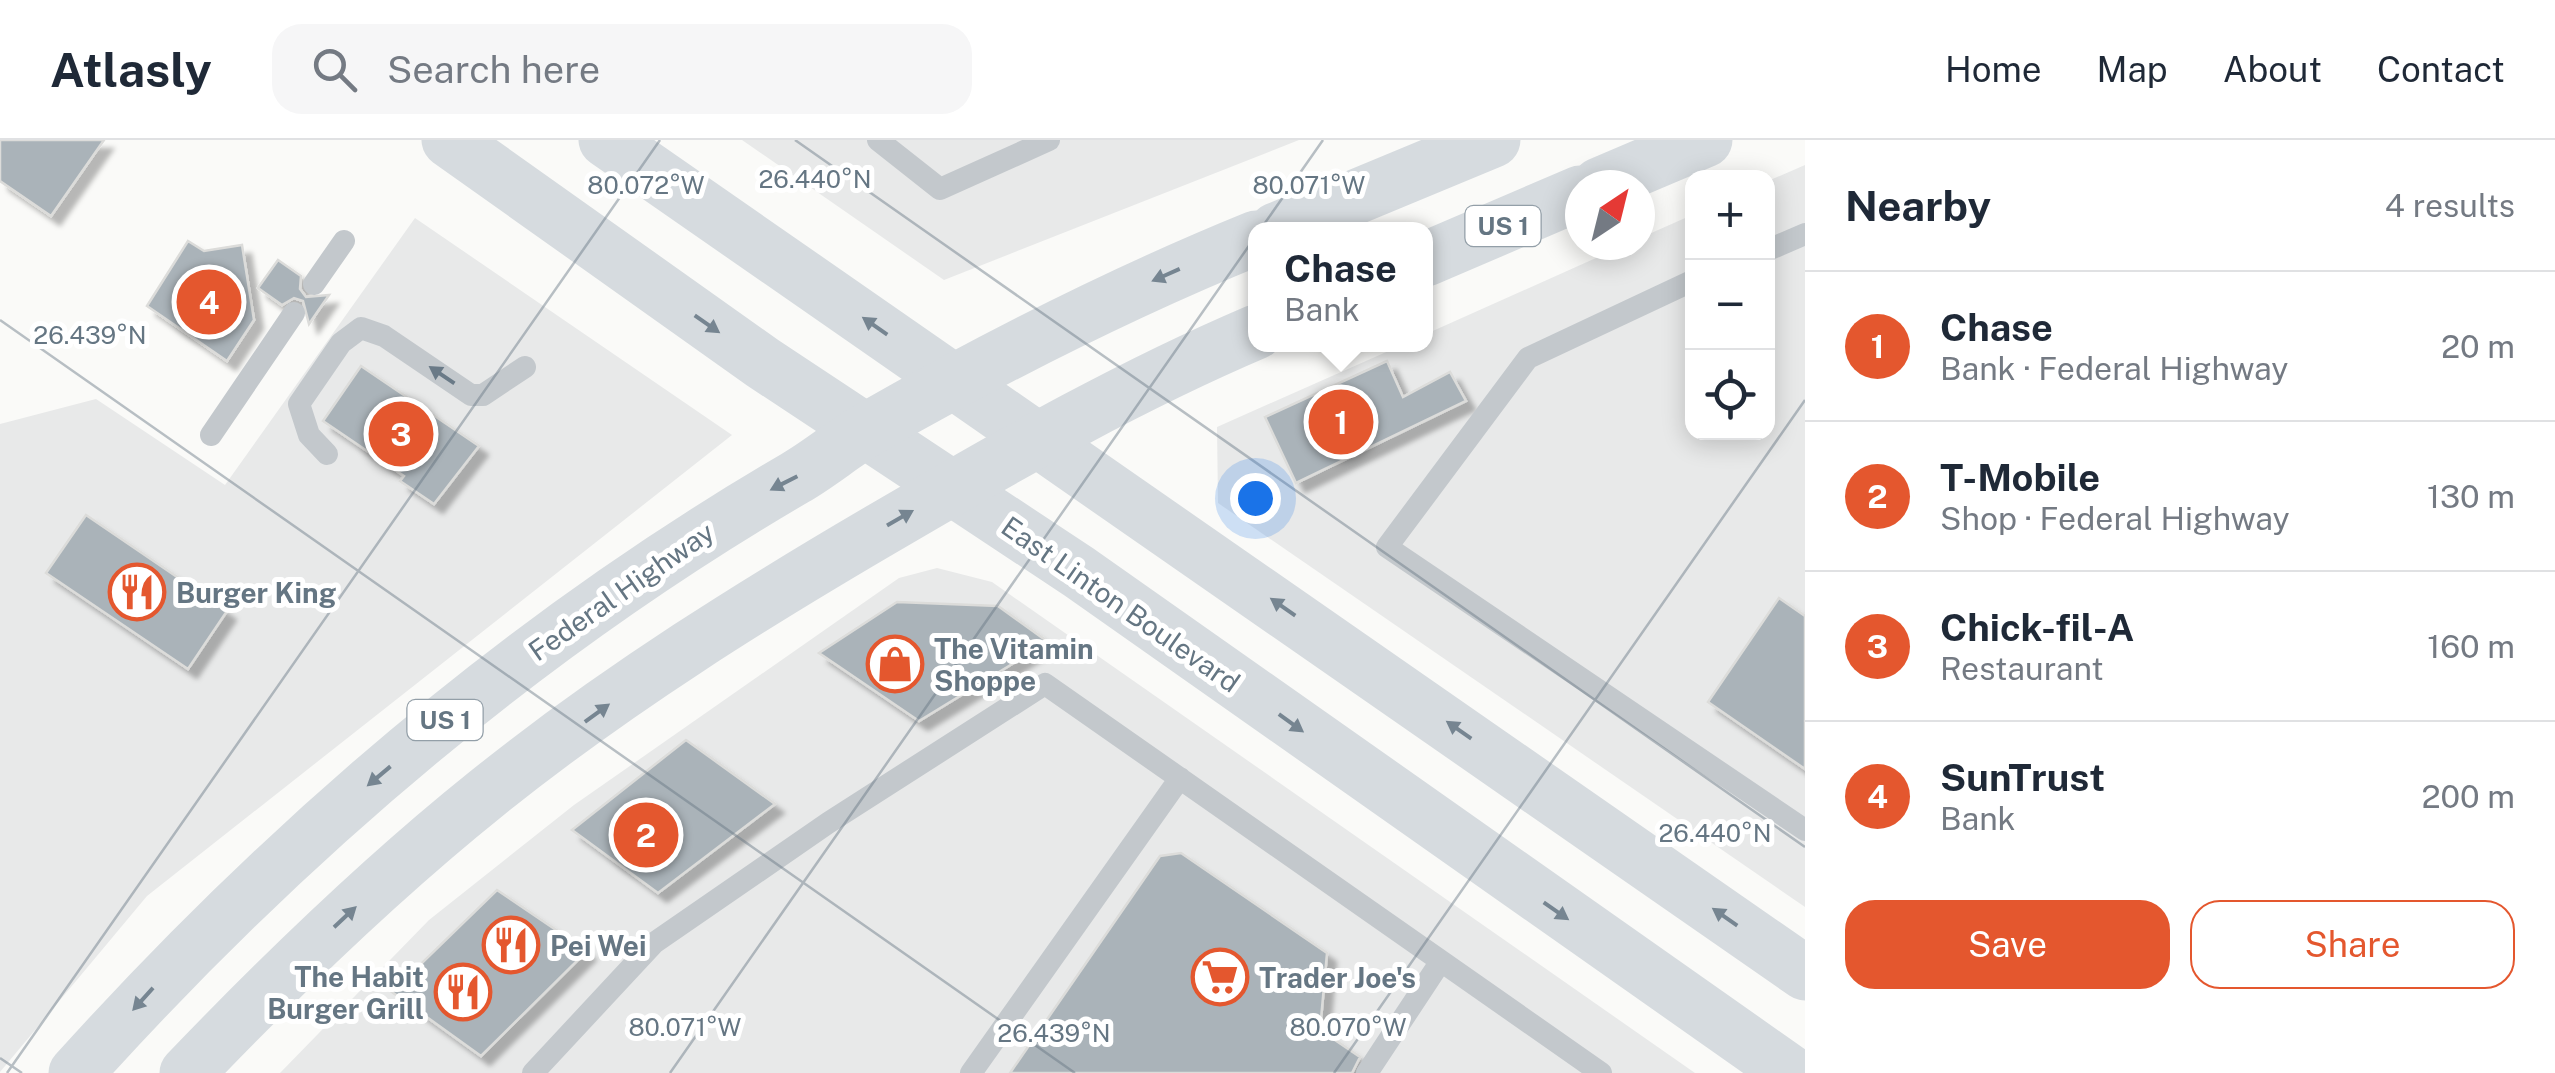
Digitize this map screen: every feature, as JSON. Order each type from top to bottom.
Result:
[{"type":"main road","name":"East Linton Boulevard","points":[[448,140],[866,431],[1079,572],[1791,1073]]},
{"type":"main road","points":[[606,140],[1805,973]]},
{"type":"main road","points":[[1295,222],[1493,140]]},
{"type":"main road","points":[[1634,170],[1705,140]]},
{"type":"main road","name":"US 1","points":[[1433,256],[1565,199]]},
{"type":"main road","name":"Federal Highway","points":[[76,1073],[172,968],[268,874],[445,720],[656,564],[866,431],[956,381],[1169,274],[1248,241]]},
{"type":"main road","points":[[187,1073],[306,954],[488,792],[713,631],[830,557],[1039,438],[1144,380],[1248,335]]},
{"type":"lane","points":[[878,140],[940,189],[1048,140]]},
{"type":"lane","points":[[1775,247],[1805,234]]},
{"type":"lane","points":[[314,284],[344,241]]},
{"type":"lane","points":[[1685,285],[1528,358],[1387,547],[1805,830]]},
{"type":"lane","points":[[211,435],[294,314]]},
{"type":"lane","points":[[328,454],[309,435],[299,404],[341,343],[361,328],[384,336],[471,394],[483,395],[525,367]]},
{"type":"lane","points":[[533,1073],[654,943],[828,822],[1045,684],[1601,1073]]},
{"type":"lane","points":[[972,1073],[1180,778]]},
{"type":"lane","points":[[1367,1073],[1440,961]]},
{"type":"shaded area","points":[[742,140],[1299,140],[944,280]]},
{"type":"shaded area","points":[[1805,165],[1805,907],[1218,503],[1217,427],[1386,352],[1433,352],[1433,331],[1591,260],[1655,260],[1655,231],[1685,218],[1685,440],[1775,440],[1775,178]]},
{"type":"shaded area","points":[[415,218],[732,435],[147,896],[0,1072],[0,424],[96,399],[225,485]]},
{"type":"shaded area","points":[[937,568],[992,582],[1695,1073],[280,1073],[429,920],[574,805],[899,578]]},
{"type":"building","points":[[0,140],[104,140],[51,216],[0,181]]},
{"type":"building","points":[[188,241],[204,251],[242,245],[254,320],[227,361],[147,306]]},
{"type":"building","points":[[278,260],[301,276],[300,289],[306,297],[329,295],[309,324],[303,301],[294,298],[282,305],[258,288]]},
{"type":"building","points":[[1387,361],[1403,397],[1450,372],[1466,401],[1296,483],[1265,417]]},
{"type":"building","points":[[361,366],[479,446],[434,504],[400,481],[404,476],[323,421]]},
{"type":"building","name":"Burger King","points":[[86,515],[227,611],[188,669],[46,573]]},
{"type":"building","points":[[1779,598],[1805,616],[1805,769],[1708,702]]},
{"type":"building","points":[[897,602],[998,606],[1048,642],[919,721],[819,653]]},
{"type":"building","points":[[686,740],[775,804],[658,893],[572,830]]},
{"type":"building","points":[[1181,853],[1327,953],[1320,1030],[1360,1057],[1352,1073],[1010,1073],[1160,856]]},
{"type":"building","points":[[497,890],[587,951],[481,1056],[392,992]]},
{"type":"place","name":"SunTrust","points":[[209,302]]},
{"type":"place","name":"Chase","points":[[1341,422]]},
{"type":"place","name":"Chick-fil-A","points":[[401,434]]},
{"type":"place","name":"Burger King","points":[[137,592]]},
{"type":"place","name":"The Vitamin Shoppe","points":[[895,664]]},
{"type":"place","name":"T-Mobile","points":[[646,835]]},
{"type":"place","name":"Pei Wei","points":[[511,945]]},
{"type":"place","name":"Trader Joe's","points":[[1220,977]]},
{"type":"place","name":"The Habit Burger Grill","points":[[463,992]]}]
